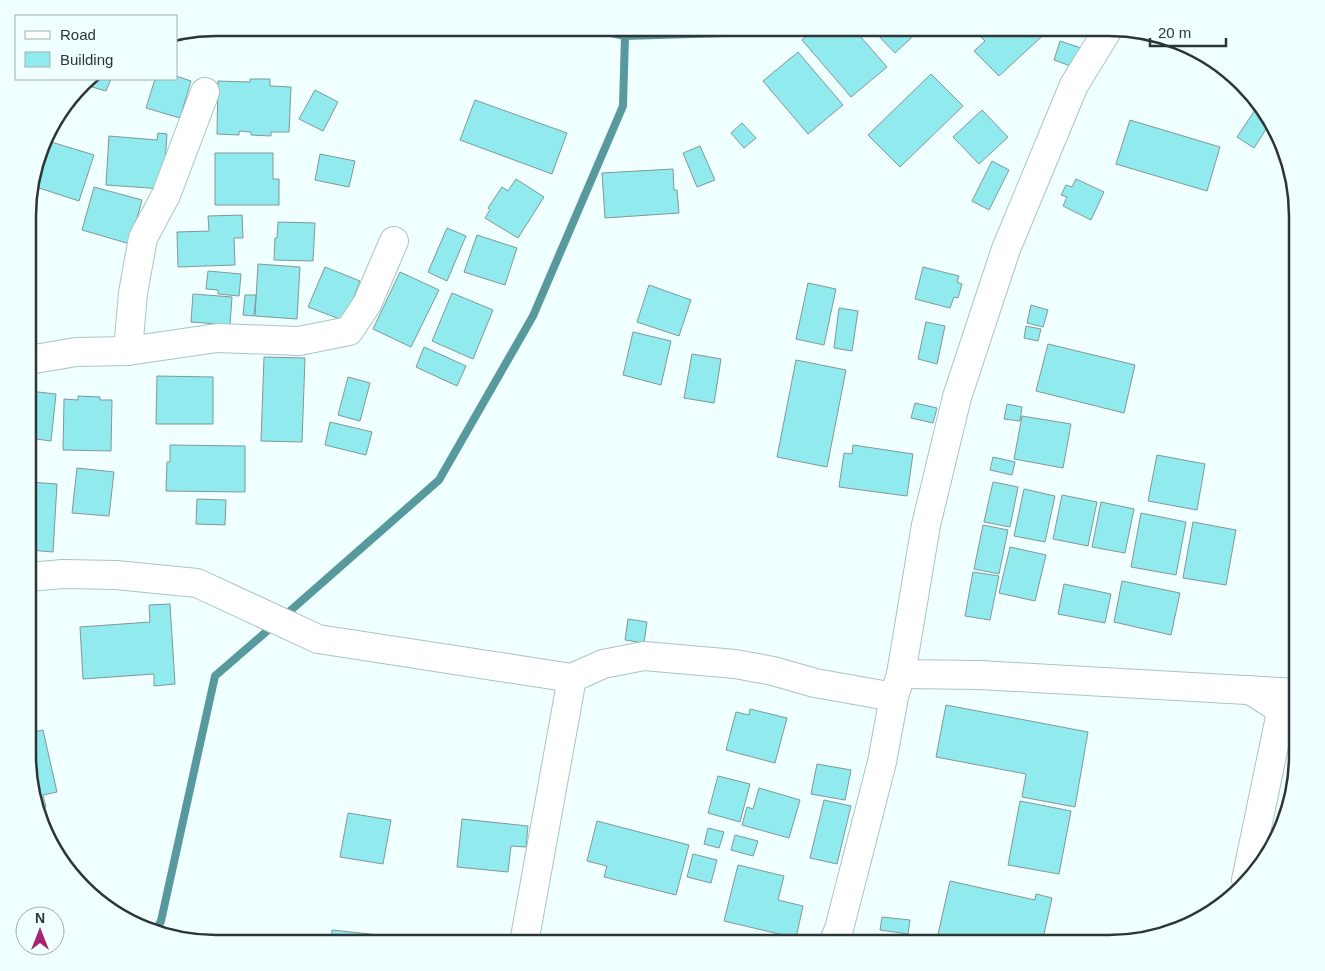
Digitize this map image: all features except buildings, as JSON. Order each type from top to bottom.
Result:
[{"type":"street","points":[[836,935],[882,762],[898,685],[926,525],[957,397],[1013,231],[1074,85],[1104,36]]},
{"type":"street","points":[[128,351],[133,293],[143,238],[166,195],[206,92]]},
{"type":"street","points":[[36,359],[76,352],[128,351],[217,338],[300,341],[349,331],[367,304],[394,241]]},
{"type":"street","points":[[36,576],[62,574],[116,575],[197,583],[318,639],[572,678],[603,664],[644,656],[735,664],[772,671],[815,683],[898,685],[980,675],[1289,692]]},
{"type":"street","points":[[525,935],[572,678]]},
{"type":"street","points":[[1248,868],[1280,718],[1277,707],[1250,690]]},
{"type":"waterway","points":[[282,618],[439,480],[533,316],[623,106],[625,36]]},
{"type":"waterway","points":[[159,925],[215,676],[274,625]]}]
